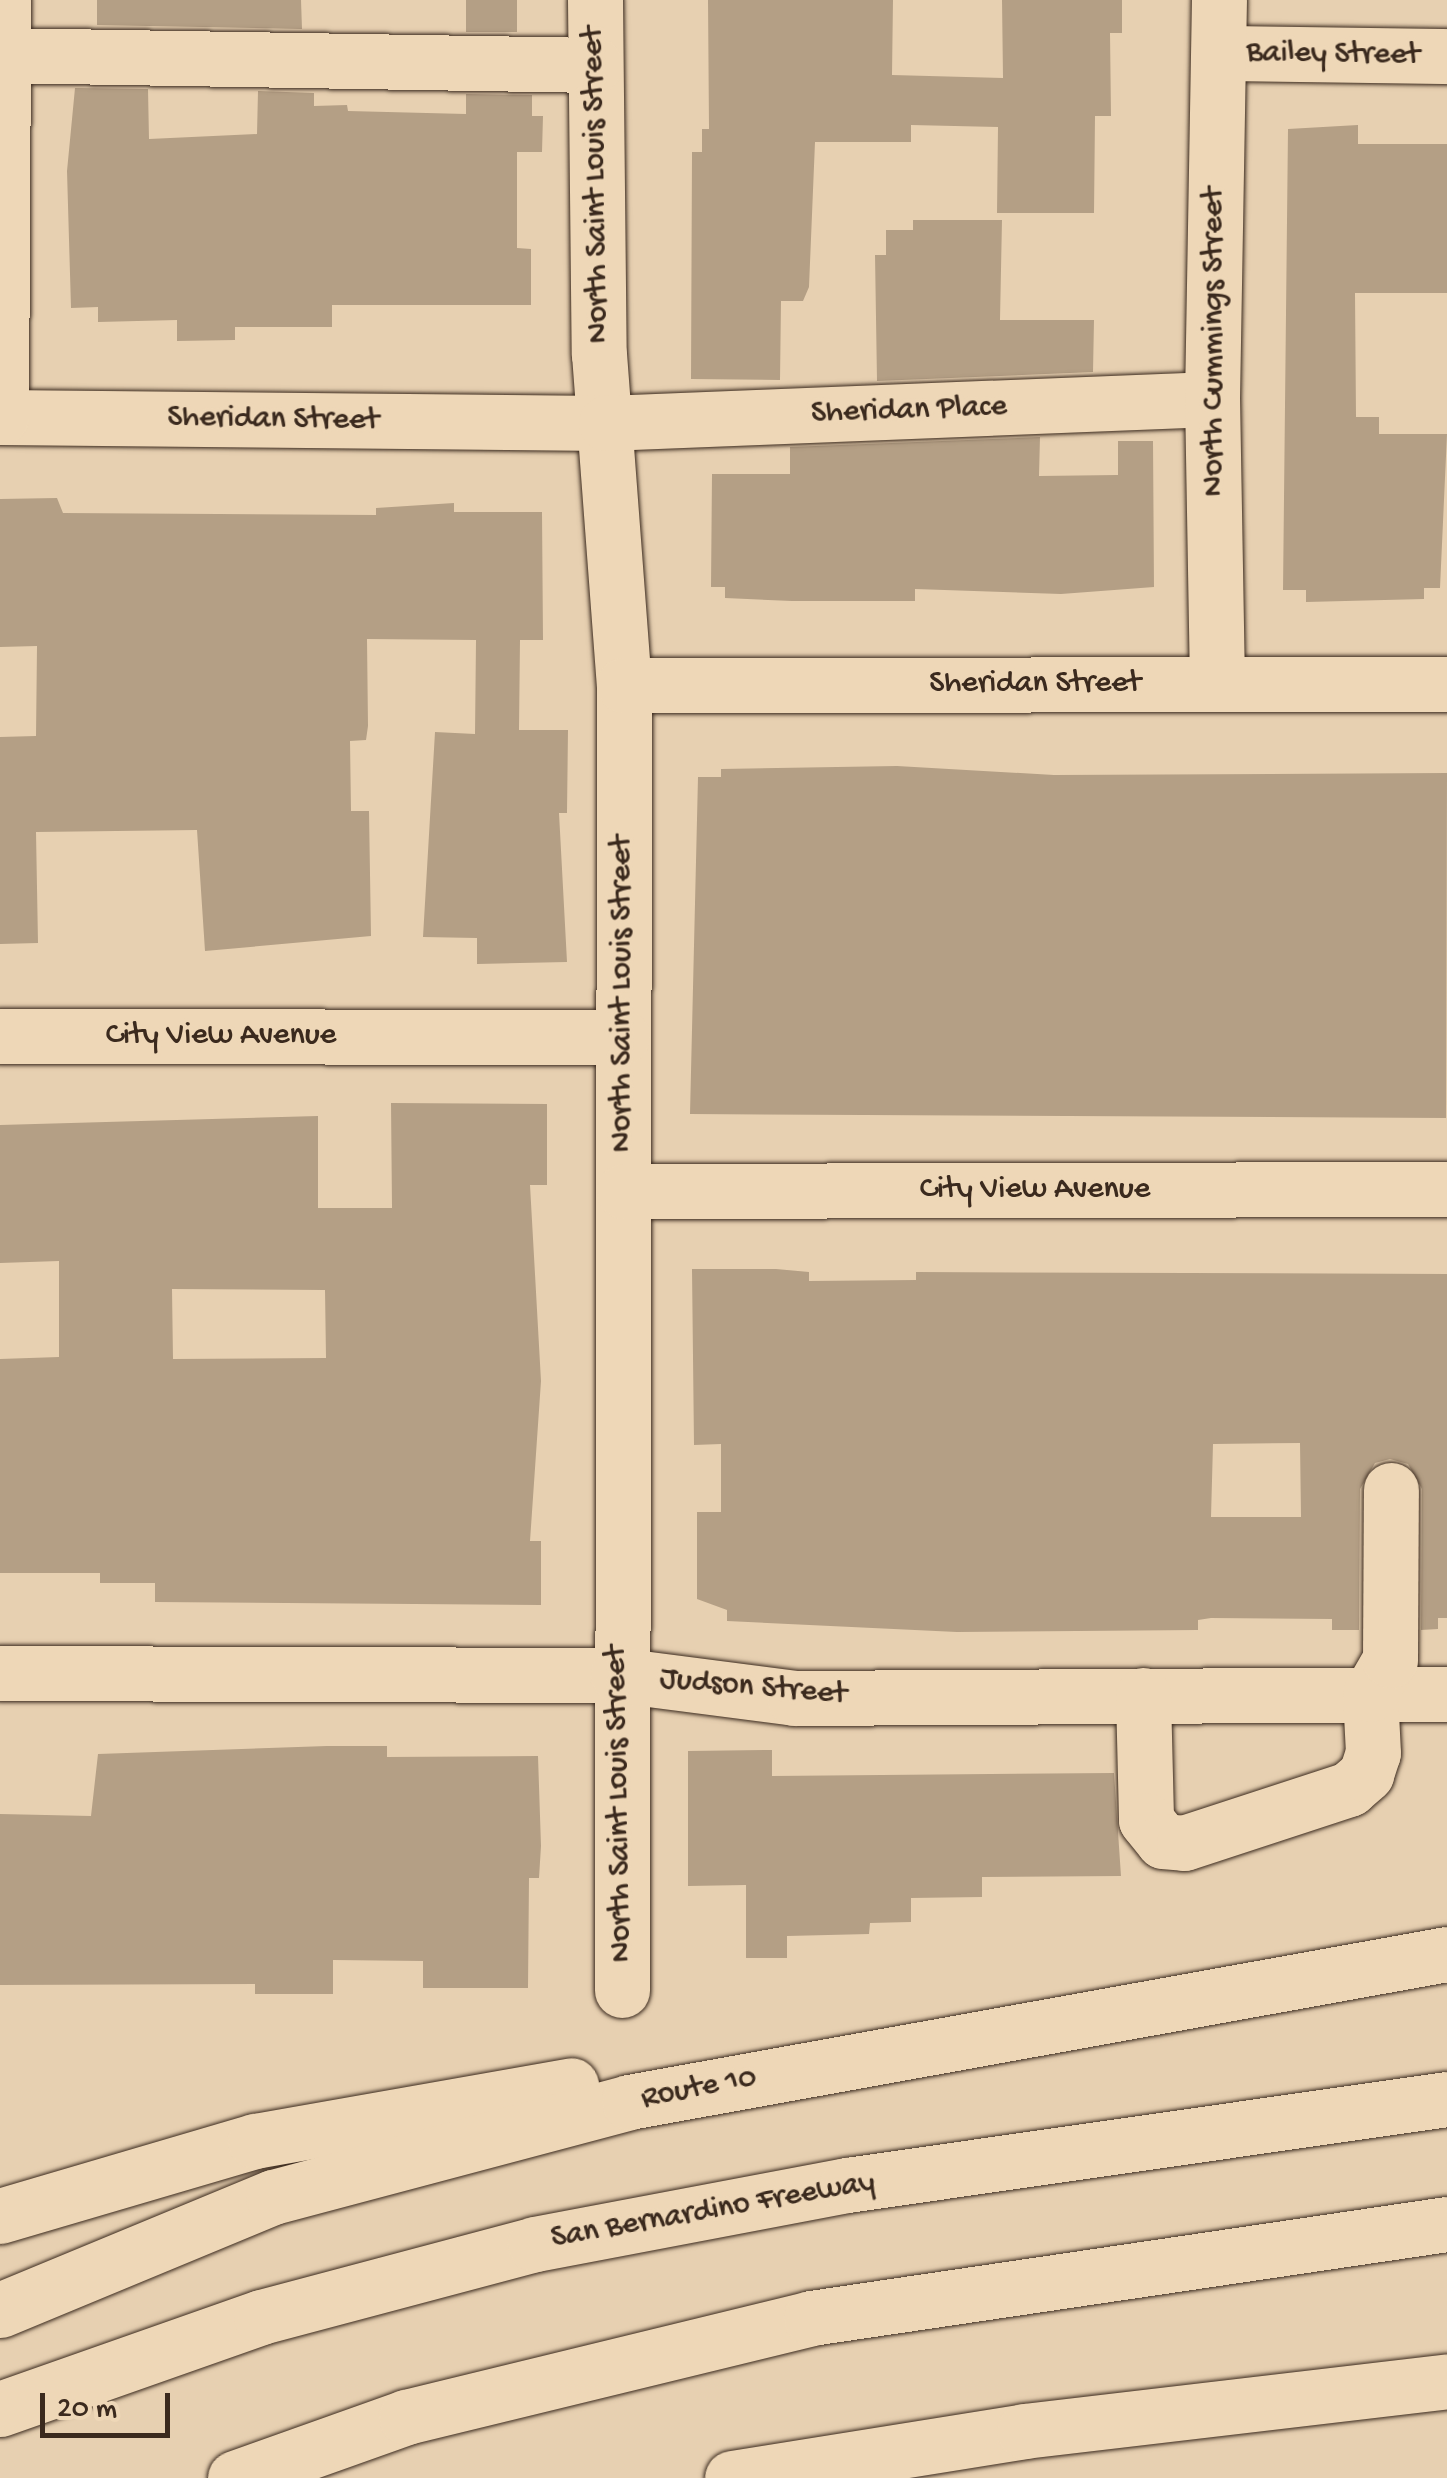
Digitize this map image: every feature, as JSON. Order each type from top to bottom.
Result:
[{"type":"main road","points":[[1,417],[3,0]]},
{"type":"main road","name":"North Saint Louis Street","points":[[595,0],[606,423],[624,684],[624,1191],[618,1675],[622,1990]]},
{"type":"main road","name":"North Cummings Street","points":[[1217,684],[1212,399],[1219,0]]},
{"type":"main road","name":"Bailey Street","points":[[1219,54],[1447,56]]},
{"type":"main road","points":[[1,55],[595,65]]},
{"type":"main road","name":"Sheridan Place","points":[[606,423],[1212,399]]},
{"type":"main road","name":"Sheridan Street","points":[[1,417],[606,423]]},
{"type":"main road","name":"Sheridan Street","points":[[624,684],[1447,684]]},
{"type":"main road","name":"City View Avenue","points":[[0,1036],[622,1037]]},
{"type":"main road","name":"City View Avenue","points":[[624,1191],[1447,1188]]},
{"type":"main road","points":[[1143,1696],[1146,1820],[1163,1842],[1184,1843],[1349,1788],[1366,1774],[1374,1753],[1370,1694],[1390,1660],[1391,1490]]},
{"type":"main road","name":"Judson Street","points":[[0,1673],[618,1675],[794,1698],[1447,1694]]},
{"type":"main road","name":"Route 10","points":[[0,2310],[273,2197],[406,2158],[629,2102],[908,2048],[1439,1955]]},
{"type":"main road","points":[[0,2216],[254,2141],[396,2112],[908,2048]]},
{"type":"main road","name":"San Bernardino Freeway","points":[[0,2410],[363,2286],[535,2244],[848,2185],[1435,2100]]},
{"type":"main road","points":[[234,2478],[406,2417],[811,2318],[1447,2224]]},
{"type":"main road","points":[[732,2478],[1024,2432],[1447,2380]]},
{"type":"building","points":[[97,0],[301,0],[302,29],[97,25]]},
{"type":"building","points":[[466,0],[517,0],[517,32],[466,32]]},
{"type":"building","points":[[708,0],[893,0],[892,75],[1003,78],[1002,0],[1122,0],[1122,33],[1110,33],[1111,116],[1095,116],[1094,213],[997,213],[998,127],[911,125],[911,142],[815,142],[809,287],[803,301],[781,301],[780,380],[691,379],[692,152],[702,152],[702,129],[709,129]]},
{"type":"building","points":[[75,88],[148,89],[149,139],[257,134],[258,91],[314,93],[314,106],[347,105],[348,111],[466,114],[466,94],[532,95],[532,116],[543,116],[542,152],[517,152],[517,248],[531,249],[531,305],[332,305],[332,327],[235,327],[235,340],[177,341],[177,320],[98,322],[98,307],[71,308],[67,171]]},
{"type":"building","points":[[1358,125],[1358,144],[1447,144],[1447,293],[1355,293],[1356,417],[1379,417],[1379,434],[1447,434],[1440,588],[1424,588],[1424,599],[1306,602],[1306,590],[1283,590],[1288,129]]},
{"type":"building","points":[[913,220],[1002,220],[1000,320],[1094,320],[1093,372],[877,381],[875,255],[886,255],[886,230],[913,230]]},
{"type":"building","points":[[1040,437],[1039,476],[1118,475],[1118,441],[1153,441],[1154,587],[1061,594],[915,589],[915,601],[792,601],[725,598],[725,587],[711,587],[712,474],[790,474],[790,447]]},
{"type":"building","points":[[57,498],[63,513],[376,515],[376,508],[454,503],[454,512],[542,512],[543,640],[520,640],[519,730],[568,730],[567,813],[559,813],[567,962],[477,964],[477,938],[423,937],[435,732],[475,734],[476,640],[367,639],[366,740],[350,741],[351,811],[369,811],[371,936],[205,951],[197,830],[36,832],[38,943],[0,944],[0,737],[36,736],[37,646],[0,647],[0,499]]},
{"type":"building","points":[[897,766],[1054,775],[1447,773],[1446,1118],[690,1114],[698,777],[721,777],[721,769]]},
{"type":"building","points":[[391,1103],[547,1104],[547,1185],[530,1185],[541,1381],[530,1541],[541,1541],[541,1605],[155,1602],[155,1583],[100,1583],[100,1573],[0,1573],[0,1359],[59,1357],[59,1261],[0,1263],[0,1125],[318,1116],[318,1208],[392,1208]],"holes":[[[172,1289],[325,1290],[326,1358],[173,1359]]]},
{"type":"building","points":[[692,1269],[809,1272],[809,1281],[916,1280],[916,1272],[1447,1274],[1447,1618],[1438,1618],[1438,1629],[1421,1630],[1422,1489],[1408,1464],[1390,1459],[1375,1463],[1360,1489],[1359,1630],[1332,1630],[1332,1619],[1211,1618],[1198,1620],[1198,1630],[957,1632],[727,1621],[727,1610],[697,1599],[697,1512],[721,1512],[721,1444],[694,1445]],"holes":[[[1300,1443],[1301,1517],[1211,1517],[1213,1444]]]},
{"type":"building","points":[[387,1746],[387,1757],[538,1756],[541,1846],[539,1878],[529,1878],[528,1988],[423,1988],[423,1961],[333,1960],[333,1994],[255,1994],[255,1984],[0,1985],[0,1814],[91,1816],[98,1754]]},
{"type":"building","points":[[772,1750],[772,1776],[1114,1773],[1121,1876],[982,1877],[982,1897],[911,1898],[911,1922],[870,1923],[869,1934],[787,1936],[787,1958],[746,1958],[746,1885],[688,1886],[688,1751]]}]
